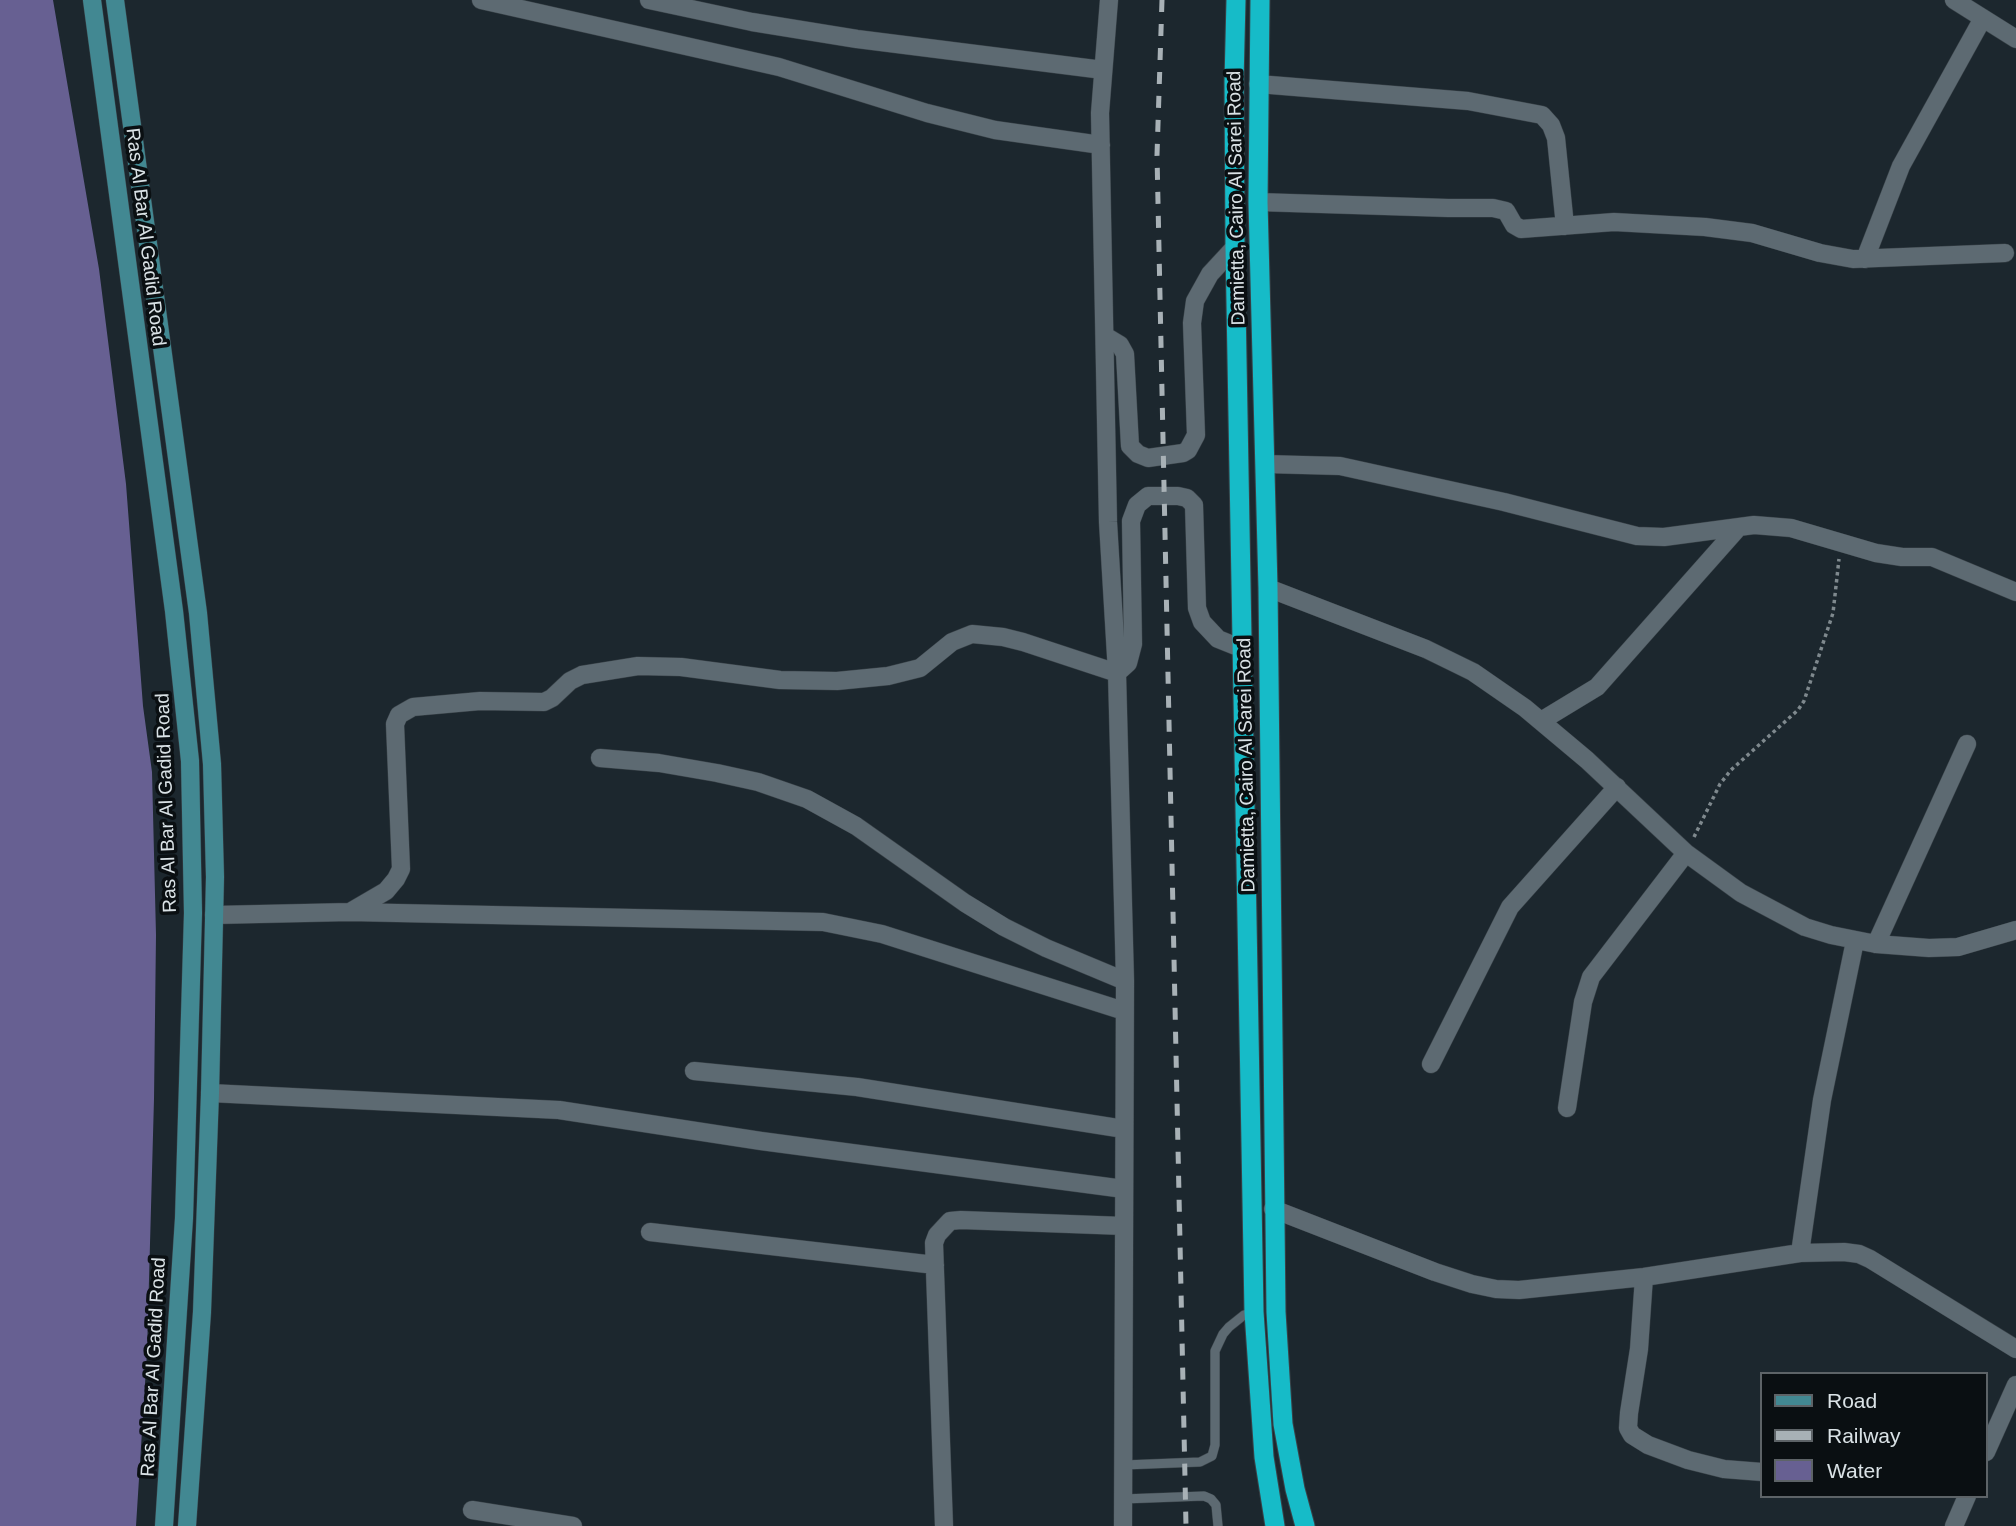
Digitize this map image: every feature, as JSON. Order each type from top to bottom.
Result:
[{"type":"highway","name":"Damietta, Cairo Al Sarei Road","points":[[1236,0],[1236,247],[1254,1311],[1264,1457],[1275,1526]]},
{"type":"highway","name":"Damietta, Cairo Al Sarei Road","points":[[1260,0],[1258,202],[1268,588],[1273,1209],[1277,1349],[1288,1457],[1305,1526]]},
{"type":"main road","name":"Ras Al Bar Al Gadid Road","points":[[92,0],[174,611],[190,761],[193,913],[184,1218],[164,1526]]},
{"type":"main road","name":"Ras Al Bar Al Gadid Road","points":[[114,0],[205,676],[214,802],[210,1093],[201,1324],[187,1526]]},
{"type":"street","points":[[481,0],[779,67],[927,113],[995,130],[1101,145]]},
{"type":"street","points":[[649,0],[752,22],[858,39],[1103,70]]},
{"type":"street","points":[[1109,0],[1100,113],[1108,522],[1117,673],[1125,981],[1123,1526]]},
{"type":"street","points":[[1954,0],[2016,39]]},
{"type":"street","points":[[1865,259],[1901,166],[1983,19]]},
{"type":"street","points":[[1258,84],[1468,101],[1542,115],[1551,125],[1556,138],[1565,226]]},
{"type":"street","points":[[1258,202],[1493,208],[1506,211],[1514,225],[1521,229],[1648,222],[1731,229],[1820,253],[1865,259],[2005,253]]},
{"type":"street","points":[[1105,336],[1120,345],[1125,354],[1130,446],[1138,454],[1148,458],[1188,450],[1196,435],[1192,323],[1195,301],[1210,274],[1236,247]]},
{"type":"street","points":[[1265,464],[1340,466],[1504,502],[1637,536],[1664,537],[1754,526],[1791,528],[1889,556],[1932,557],[2016,592]]},
{"type":"street","points":[[1117,673],[1128,663],[1133,645],[1131,521],[1137,505],[1148,496],[1178,495],[1187,498],[1194,505],[1197,608],[1202,622],[1210,632],[1218,639],[1242,649]]},
{"type":"street","points":[[1541,721],[1597,687],[1738,528]]},
{"type":"street","points":[[1268,588],[1447,658],[1473,672],[1541,721],[1617,787],[1686,853],[1741,892],[1805,927],[1876,944],[1958,947],[2016,930]]},
{"type":"street","points":[[350,912],[386,891],[401,869],[395,724],[399,715],[413,707],[480,701],[544,702],[582,675],[638,666],[681,667],[780,680],[837,681],[888,677],[920,668],[952,642],[972,634],[1023,642],[1117,673]]},
{"type":"street","points":[[1876,944],[1967,744]]},
{"type":"street","points":[[600,758],[659,762],[718,773],[758,782],[807,799],[856,826],[965,903],[1004,927],[1125,981]]},
{"type":"street","points":[[1431,1064],[1510,907],[1617,787]]},
{"type":"street","points":[[1567,1108],[1583,1002],[1591,977],[1686,853]]},
{"type":"street","points":[[214,915],[350,912],[823,922],[883,934],[1125,1011]]},
{"type":"street","points":[[1800,1253],[1822,1100],[1856,941]]},
{"type":"street","points":[[694,1071],[857,1087],[1125,1129]]},
{"type":"street","points":[[210,1093],[559,1110],[761,1141],[1124,1189]]},
{"type":"street","points":[[1273,1209],[1435,1272],[1496,1289],[1519,1290],[1644,1277],[1800,1253],[1844,1252],[1870,1259],[2016,1349]]},
{"type":"street","points":[[944,1526],[934,1265],[934,1243],[942,1228],[950,1221],[1124,1226]]},
{"type":"street","points":[[650,1232],[934,1265]]},
{"type":"street","points":[[1644,1277],[1639,1349],[1629,1413],[1628,1428],[1632,1435],[1648,1446],[1688,1460],[1724,1469],[1760,1472]]},
{"type":"street","points":[[1988,1448],[2016,1385]]},
{"type":"street","points":[[1954,1526],[1966,1498]]},
{"type":"street","points":[[471,1510],[573,1526]]},
{"type":"lane","points":[[1124,1465],[1200,1462],[1210,1458],[1215,1446],[1215,1351],[1229,1326],[1254,1311]]},
{"type":"lane","points":[[1123,1499],[1204,1496],[1216,1505],[1218,1526]]},
{"type":"path","points":[[1686,853],[1720,784],[1731,770],[1798,710],[1809,691],[1833,613],[1841,543]]},
{"type":"water","points":[[0,0],[53,0],[99,269],[126,484],[143,706],[152,772],[156,935],[154,1099],[147,1352],[136,1526],[0,1526]]},
{"type":"railway","points":[[1162,0],[1157,155],[1186,1526]]}]
